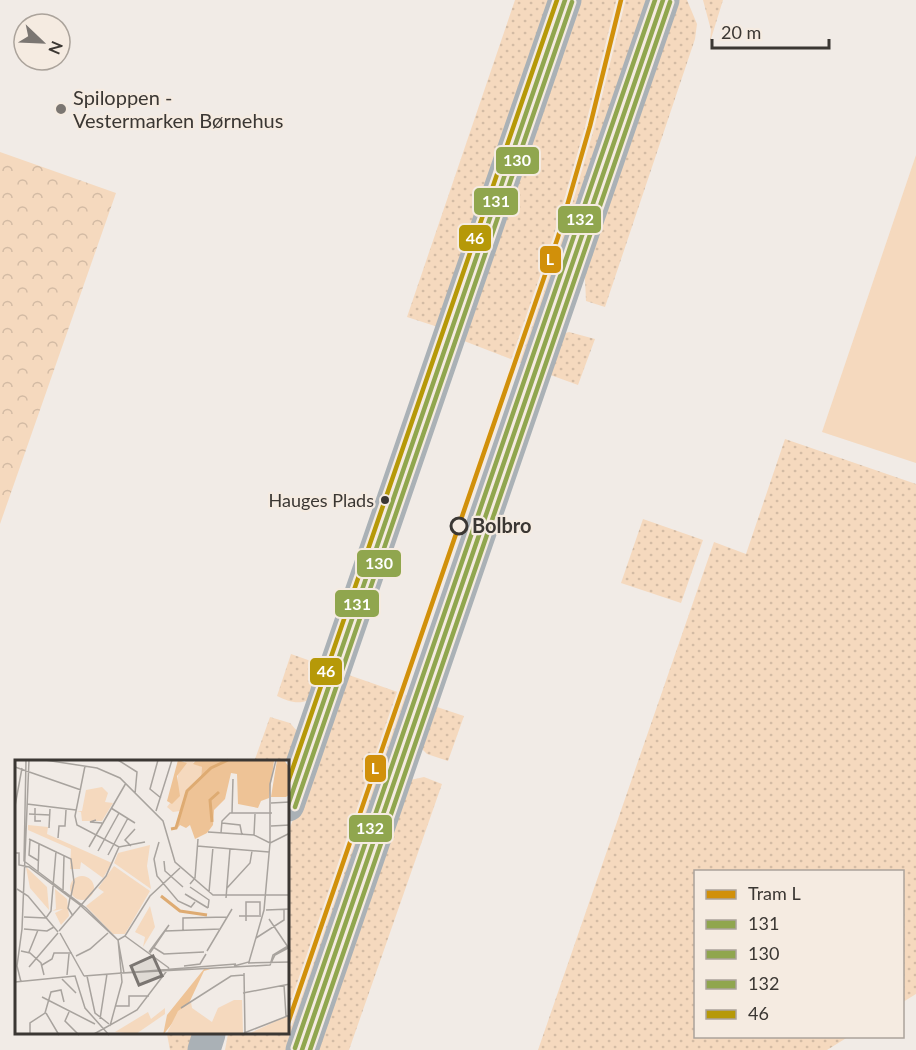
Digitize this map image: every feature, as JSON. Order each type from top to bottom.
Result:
[{"type":"street","points":[[290,799],[565,0]]},
{"type":"street","points":[[302,1050],[663,0]]},
{"type":"street","points":[[204,1050],[209,1035]]},
{"type":"green space","points":[[515,0],[554,0],[438,327],[407,317]]},
{"type":"green space","points":[[575,0],[648,0],[526,365],[459,339]]},
{"type":"green space","points":[[673,0],[687,0],[697,24],[695,39],[605,307],[586,301],[584,256]]},
{"type":"green space","points":[[703,0],[723,0],[710,42],[711,30]]},
{"type":"green space","points":[[0,152],[116,193],[0,524]]},
{"type":"green space","points":[[916,155],[916,463],[822,432]]},
{"type":"green space","points":[[569,332],[595,339],[578,385],[545,373],[562,334]]},
{"type":"green space","points":[[785,439],[916,484],[916,994],[904,1001],[904,870],[694,870],[694,1038],[846,1038],[827,1050],[538,1050],[714,542],[746,554]]},
{"type":"green space","points":[[643,519],[703,540],[681,603],[621,583]]},
{"type":"green space","points":[[291,654],[325,666],[309,700],[289,701],[277,696]]},
{"type":"green space","points":[[343,673],[412,697],[289,1050],[225,1050],[228,1035],[290,1035],[290,828]]},
{"type":"green space","points":[[431,705],[464,716],[448,761],[427,754],[419,746]]},
{"type":"green space","points":[[270,717],[290,723],[297,731],[289,760],[255,760]]},
{"type":"green space","points":[[424,777],[442,784],[349,1050],[313,1050],[406,781]]},
{"type":"green space","points":[[167,1035],[197,1035],[192,1050],[170,1050]]},
{"type":"tram line","name":"L","points":[[290,1017],[558,237],[590,126],[621,0]]},
{"type":"transit line","name":"46","points":[[290,776],[557,0]]},
{"type":"transit line","name":"131","points":[[290,799],[565,0]]},
{"type":"transit line","name":"132","points":[[295,1048],[655,0]]},
{"type":"transit line","name":"131","points":[[302,1050],[663,0]]},
{"type":"transit line","name":"130","points":[[295,807],[572,2]]},
{"type":"transit line","name":"130","points":[[310,1050],[670,2]]},
{"type":"place","name":"Spiloppen - Vestermarken Børnehus","points":[[61,109]]},
{"type":"place","name":"Hauges Plads","points":[[385,500]]},
{"type":"place","name":"Bolbro","points":[[459,526]]}]
